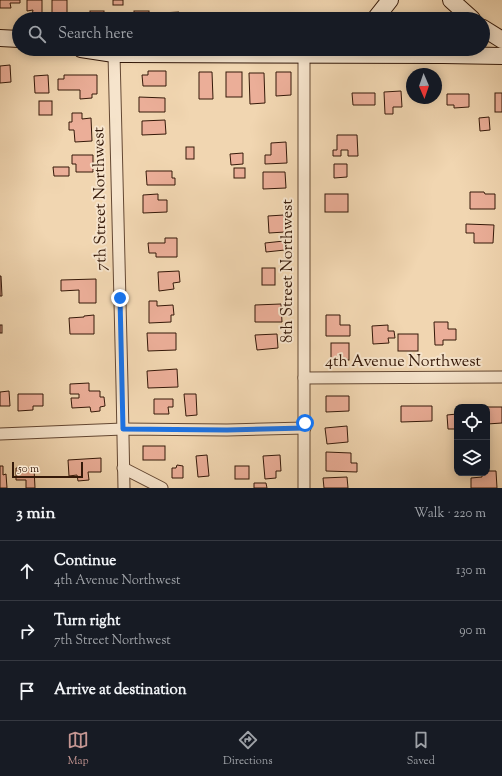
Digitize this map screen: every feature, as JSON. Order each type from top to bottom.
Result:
[{"type":"main road","points":[[381,12],[390,0]]},
{"type":"main road","points":[[451,0],[464,12]]},
{"type":"main road","points":[[490,32],[502,40]]},
{"type":"main road","points":[[0,38],[12,39]]},
{"type":"main road","points":[[490,56],[502,56]]},
{"type":"street","name":"7th Street Northwest","points":[[114,56],[124,488]]},
{"type":"street","name":"8th Street Northwest","points":[[304,56],[304,488]]},
{"type":"street","name":"4th Avenue Northwest","points":[[304,378],[502,377]]},
{"type":"street","points":[[0,434],[123,429],[227,430],[305,428]]},
{"type":"street","points":[[123,468],[162,488]]},
{"type":"building","points":[[0,0],[20,0],[20,3],[10,3],[11,8],[0,8]]},
{"type":"building","points":[[27,0],[42,0],[42,12],[33,12],[33,10],[27,11]]},
{"type":"building","points":[[52,0],[67,0],[67,12],[52,12]]},
{"type":"building","points":[[113,0],[123,0],[123,5],[113,5]]},
{"type":"building","points":[[90,11],[104,11],[104,12]]},
{"type":"building","points":[[134,11],[149,11],[149,12]]},
{"type":"building","points":[[10,65],[11,82],[0,83],[0,66]]},
{"type":"building","points":[[148,71],[166,71],[166,86],[143,86],[142,75],[148,75]]},
{"type":"building","points":[[199,72],[212,72],[213,99],[199,99]]},
{"type":"building","points":[[226,72],[242,72],[242,97],[226,97]]},
{"type":"building","points":[[276,72],[291,72],[291,95],[276,96]]},
{"type":"building","points":[[249,73],[264,73],[265,103],[250,104]]},
{"type":"building","points":[[48,75],[49,93],[35,93],[34,76]]},
{"type":"building","points":[[64,75],[97,75],[97,94],[92,94],[92,98],[80,99],[80,90],[58,90],[58,79],[64,79]]},
{"type":"building","points":[[401,91],[402,107],[393,107],[393,114],[385,114],[384,92]]},
{"type":"building","points":[[352,93],[375,93],[375,105],[353,105]]},
{"type":"building","points":[[495,93],[502,93],[502,112],[495,112]]},
{"type":"building","points":[[447,94],[469,94],[469,107],[454,108],[454,105],[447,105]]},
{"type":"building","points":[[139,97],[165,98],[165,112],[139,112]]},
{"type":"building","points":[[39,101],[52,101],[52,115],[39,115]]},
{"type":"building","points":[[72,113],[82,113],[82,119],[91,118],[92,141],[75,142],[74,130],[69,130],[69,122],[72,122]]},
{"type":"building","points":[[489,117],[490,130],[480,131],[479,118]]},
{"type":"building","points":[[165,120],[166,134],[142,135],[142,121]]},
{"type":"building","points":[[337,135],[357,135],[358,156],[348,156],[348,150],[341,150],[341,156],[333,156],[333,150],[337,150]]},
{"type":"building","points":[[286,142],[287,163],[265,164],[265,155],[271,155],[271,143]]},
{"type":"building","points":[[186,147],[194,147],[194,159],[186,159]]},
{"type":"building","points":[[243,153],[243,164],[231,165],[230,154]]},
{"type":"building","points":[[72,155],[93,155],[93,172],[76,172],[76,164],[72,164]]},
{"type":"building","points":[[334,164],[347,164],[347,177],[334,178]]},
{"type":"building","points":[[53,167],[69,167],[69,176],[54,176]]},
{"type":"building","points":[[234,168],[245,168],[245,178],[234,178]]},
{"type":"building","points":[[146,171],[172,171],[172,178],[175,178],[175,185],[147,185]]},
{"type":"building","points":[[263,172],[285,172],[286,188],[263,189]]},
{"type":"building","points":[[470,192],[495,194],[495,209],[470,209]]},
{"type":"building","points":[[158,194],[158,200],[167,200],[167,212],[143,213],[143,195]]},
{"type":"building","points":[[325,194],[348,194],[348,212],[325,212]]},
{"type":"building","points":[[284,215],[285,232],[269,233],[268,216]]},
{"type":"building","points":[[466,224],[494,225],[493,243],[474,243],[474,233],[466,233]]},
{"type":"building","points":[[165,238],[177,238],[177,257],[156,257],[156,253],[149,253],[148,243],[165,243]]},
{"type":"building","points":[[284,241],[285,250],[266,252],[265,243]]},
{"type":"building","points":[[262,268],[275,268],[275,285],[262,285]]},
{"type":"building","points":[[179,271],[180,282],[173,283],[174,289],[159,291],[158,272]]},
{"type":"building","points":[[1,276],[2,296],[0,296]]},
{"type":"building","points":[[96,279],[96,303],[79,303],[79,290],[61,291],[61,280]]},
{"type":"building","points":[[149,301],[157,301],[157,306],[173,305],[174,315],[171,315],[171,322],[149,323]]},
{"type":"building","points":[[281,304],[282,322],[255,322],[255,305]]},
{"type":"building","points":[[94,315],[94,334],[70,334],[69,318]]},
{"type":"building","points":[[326,315],[340,315],[340,325],[350,325],[350,336],[326,336]]},
{"type":"building","points":[[434,322],[448,322],[448,329],[456,329],[456,340],[443,340],[443,345],[435,345]]},
{"type":"building","points":[[0,325],[2,325],[2,333],[0,333]]},
{"type":"building","points":[[388,325],[388,331],[394,331],[395,338],[388,338],[389,343],[373,344],[372,326]]},
{"type":"building","points":[[147,333],[176,333],[176,350],[148,351]]},
{"type":"building","points":[[277,334],[278,348],[257,350],[255,335]]},
{"type":"building","points":[[398,334],[418,334],[418,351],[398,351]]},
{"type":"building","points":[[331,343],[349,343],[349,360],[331,360]]},
{"type":"building","points":[[177,369],[178,387],[148,388],[147,371]]},
{"type":"building","points":[[89,383],[89,391],[100,391],[100,397],[104,397],[105,406],[100,407],[100,411],[91,412],[90,407],[72,408],[71,398],[79,398],[79,394],[70,394],[70,384]]},
{"type":"building","points":[[9,391],[10,406],[0,406],[0,392]]},
{"type":"building","points":[[18,394],[43,394],[43,406],[33,406],[33,410],[18,411]]},
{"type":"building","points":[[184,394],[196,394],[197,415],[186,416]]},
{"type":"building","points":[[326,396],[349,396],[349,411],[326,412]]},
{"type":"building","points":[[154,399],[173,399],[173,407],[168,407],[169,414],[154,414]]},
{"type":"building","points":[[401,406],[432,406],[432,421],[401,422]]},
{"type":"building","points":[[490,407],[502,407],[502,423],[490,424]]},
{"type":"building","points":[[454,414],[454,429],[448,429],[447,415]]},
{"type":"building","points":[[347,426],[348,442],[327,444],[325,428]]},
{"type":"building","points":[[143,446],[165,446],[165,460],[143,460]]},
{"type":"building","points":[[326,452],[351,453],[351,463],[357,463],[357,472],[326,471]]},
{"type":"building","points":[[207,455],[209,476],[198,477],[196,456]]},
{"type":"building","points":[[280,455],[281,471],[276,471],[276,478],[265,479],[263,456]]},
{"type":"building","points":[[101,458],[101,472],[88,472],[89,480],[78,481],[77,475],[69,476],[68,460]]},
{"type":"building","points":[[177,465],[183,466],[183,478],[172,478],[172,468],[176,468]]},
{"type":"building","points":[[0,466],[3,466],[3,475],[6,474],[7,488],[0,488]]},
{"type":"building","points":[[235,466],[249,466],[249,479],[235,479]]},
{"type":"building","points":[[16,468],[34,468],[35,488],[26,488],[26,480],[16,480]]},
{"type":"building","points":[[490,471],[496,471],[497,488],[471,488],[471,478],[490,476]]},
{"type":"building","points":[[347,477],[348,488],[324,488],[323,478]]},
{"type":"building","points":[[254,483],[266,483],[267,488],[254,488]]},
{"type":"route","points":[[120,298],[123,429],[227,430],[305,428],[305,423]]}]
